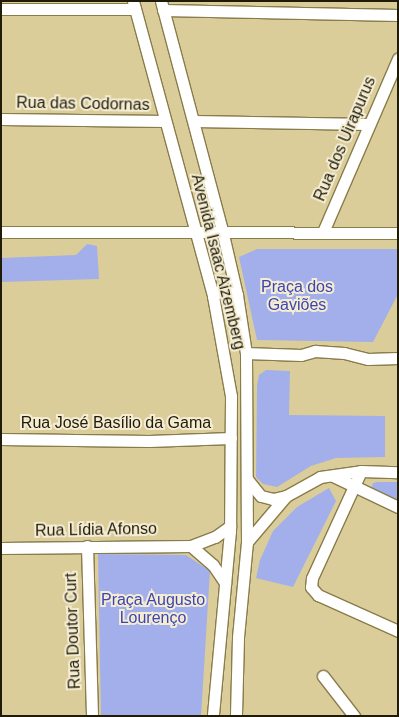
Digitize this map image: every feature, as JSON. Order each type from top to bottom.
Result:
[{"type":"street","points":[[1,9],[134,5]]},
{"type":"street","name":"Avenida Isaac Aizemberg","points":[[134,5],[213,296],[226,361],[231,438],[230,526],[213,716]]},
{"type":"street","points":[[162,6],[398,15]]},
{"type":"street","name":"Avenida Isaac Aizemberg","points":[[162,6],[222,230],[237,295],[246,353],[247,542],[238,638],[237,715]]},
{"type":"street","name":"Rua dos Uirapurus","points":[[323,232],[368,124],[398,59]]},
{"type":"street","name":"Rua das Codornas","points":[[1,119],[165,121]]},
{"type":"street","points":[[194,121],[368,124]]},
{"type":"street","points":[[1,232],[222,230],[398,233]]},
{"type":"street","points":[[213,296],[223,288],[237,295]]},
{"type":"street","points":[[246,353],[301,355],[315,351],[344,353],[368,359],[398,358]]},
{"type":"street","name":"Rua José Basílio da Gama","points":[[1,439],[149,441],[231,438]]},
{"type":"street","points":[[247,479],[261,496],[273,499],[286,496],[320,477],[361,470],[398,472]]},
{"type":"street","points":[[361,470],[355,487],[312,578],[311,587],[318,595],[398,631]]},
{"type":"street","points":[[334,476],[398,507]]},
{"type":"street","points":[[247,542],[286,496]]},
{"type":"street","name":"Rua Lídia Afonso","points":[[1,548],[191,546],[215,537],[230,526]]},
{"type":"street","name":"Rua Doutor Curt","points":[[88,546],[92,716]]},
{"type":"street","points":[[191,546],[214,565],[225,583]]},
{"type":"street","points":[[323,676],[354,716]]},
{"type":"green space","points":[[87,244],[97,246],[99,279],[1,282],[1,258],[76,255]]},
{"type":"green space","name":"Praça dos Gaviões","points":[[257,249],[398,249],[398,294],[373,342],[257,340],[239,257]]},
{"type":"green space","points":[[266,370],[290,371],[289,415],[385,416],[385,457],[336,458],[311,466],[277,487],[263,484],[256,477],[257,385],[259,375]]},
{"type":"green space","points":[[398,482],[398,503],[371,489],[373,483]]},
{"type":"green space","points":[[329,488],[336,501],[293,587],[256,578],[260,560],[273,531],[297,507]]},
{"type":"green space","name":"Praça Augusto Lourenço","points":[[98,554],[186,555],[210,571],[201,716],[101,716]]}]
